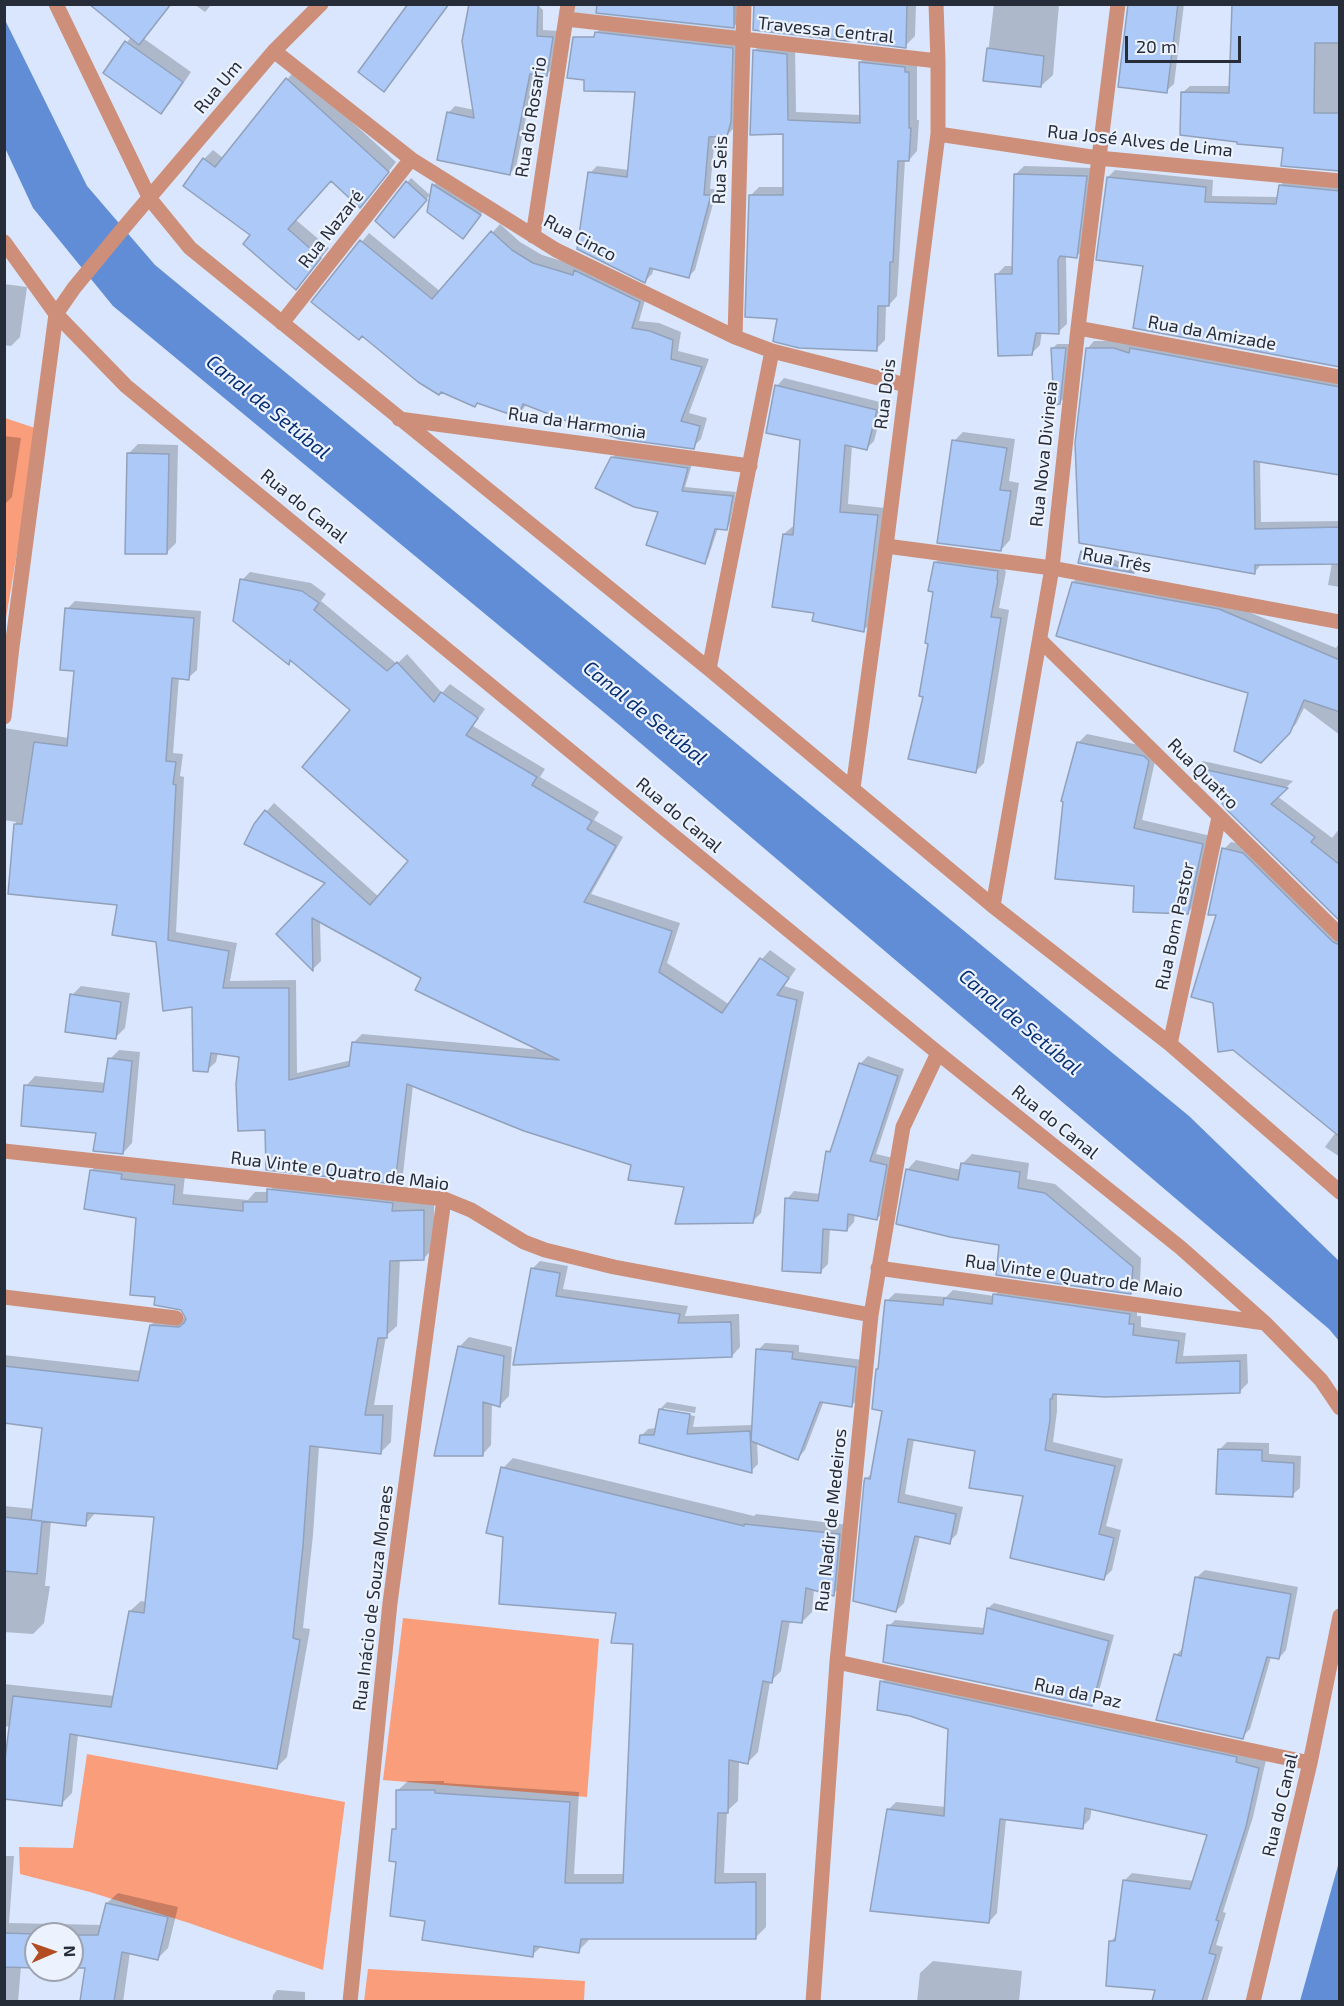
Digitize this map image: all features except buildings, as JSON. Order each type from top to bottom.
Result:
[{"type":"street","points":[[56,4],[150,199],[190,248],[710,669],[993,906],[1170,1044],[1340,1192]]},
{"type":"street","name":"Rua Um","points":[[56,315],[74,288],[126,225],[274,51],[321,4]]},
{"type":"street","name":"Rua Seis","points":[[735,337],[744,4]]},
{"type":"street","name":"Rua Dois","points":[[853,788],[938,134],[936,4]]},
{"type":"street","name":"Rua Nova Divineia","points":[[993,906],[1052,568],[1078,328],[1118,4]]},
{"type":"street","name":"Travessa Central","points":[[567,12],[743,40],[938,61]]},
{"type":"street","name":"Rua do Rosario","points":[[533,236],[567,12]]},
{"type":"street","name":"Rua Cinco","points":[[274,51],[411,159],[556,250],[735,337],[772,351],[906,385]]},
{"type":"street","name":"Rua José Alves de Lima","points":[[938,134],[1098,158],[1340,181]]},
{"type":"street","name":"Rua Nazaré","points":[[282,322],[411,159]]},
{"type":"street","name":"Rua do Canal","points":[[4,242],[56,315],[126,386],[938,1053],[1180,1248],[1265,1323],[1321,1380],[1340,1408]]},
{"type":"street","points":[[4,717],[8,647],[56,315]]},
{"type":"street","name":"Rua da Amizade","points":[[1078,328],[1340,377]]},
{"type":"street","points":[[710,669],[772,351]]},
{"type":"street","name":"Rua da Harmonia","points":[[399,419],[750,466]]},
{"type":"street","name":"Rua Três","points":[[886,546],[1052,568],[1340,622]]},
{"type":"street","name":"Rua Quatro","points":[[1040,640],[1219,816],[1336,924]]},
{"type":"street","name":"Rua Bom Pastor","points":[[1170,1044],[1219,816]]},
{"type":"street","name":"Rua Nadir de Medeiros","points":[[813,2001],[837,1662],[871,1315],[903,1127],[938,1053]]},
{"type":"street","name":"Rua Vinte e Quatro de Maio","points":[[4,1151],[444,1199],[471,1210],[524,1242],[545,1250],[614,1267],[871,1315]]},
{"type":"street","name":"Rua Inácio de Souza Moraes","points":[[350,2001],[390,1604],[444,1199]]},
{"type":"street","name":"Rua Vinte e Quatro de Maio","points":[[878,1268],[1265,1323]]},
{"type":"street","points":[[4,1297],[176,1318]]},
{"type":"street","name":"Rua do Canal","points":[[1253,2001],[1310,1763],[1340,1616]]},
{"type":"street","name":"Rua da Paz","points":[[837,1662],[1310,1763]]},
{"type":"shaded area","points":[[575,5],[736,5],[736,35],[574,16]]},
{"type":"shaded area","points":[[5,418],[38,429],[6,618],[5,618]]},
{"type":"shaded area","points":[[403,1618],[599,1639],[587,1797],[383,1780]]},
{"type":"shaded area","points":[[87,1754],[345,1802],[323,1970],[189,1923],[90,1892],[20,1874],[19,1847],[73,1848]]},
{"type":"shaded area","points":[[368,1969],[585,1981],[584,2001],[364,2001]]},
{"type":"water","name":"Canal de Setúbal","points":[[5,20],[87,186],[155,265],[1189,1116],[1339,1261],[1339,1341],[1329,1329],[618,724],[113,306],[33,208],[5,148]]},
{"type":"water","points":[[1339,1862],[1339,2001],[1300,2001]]}]
